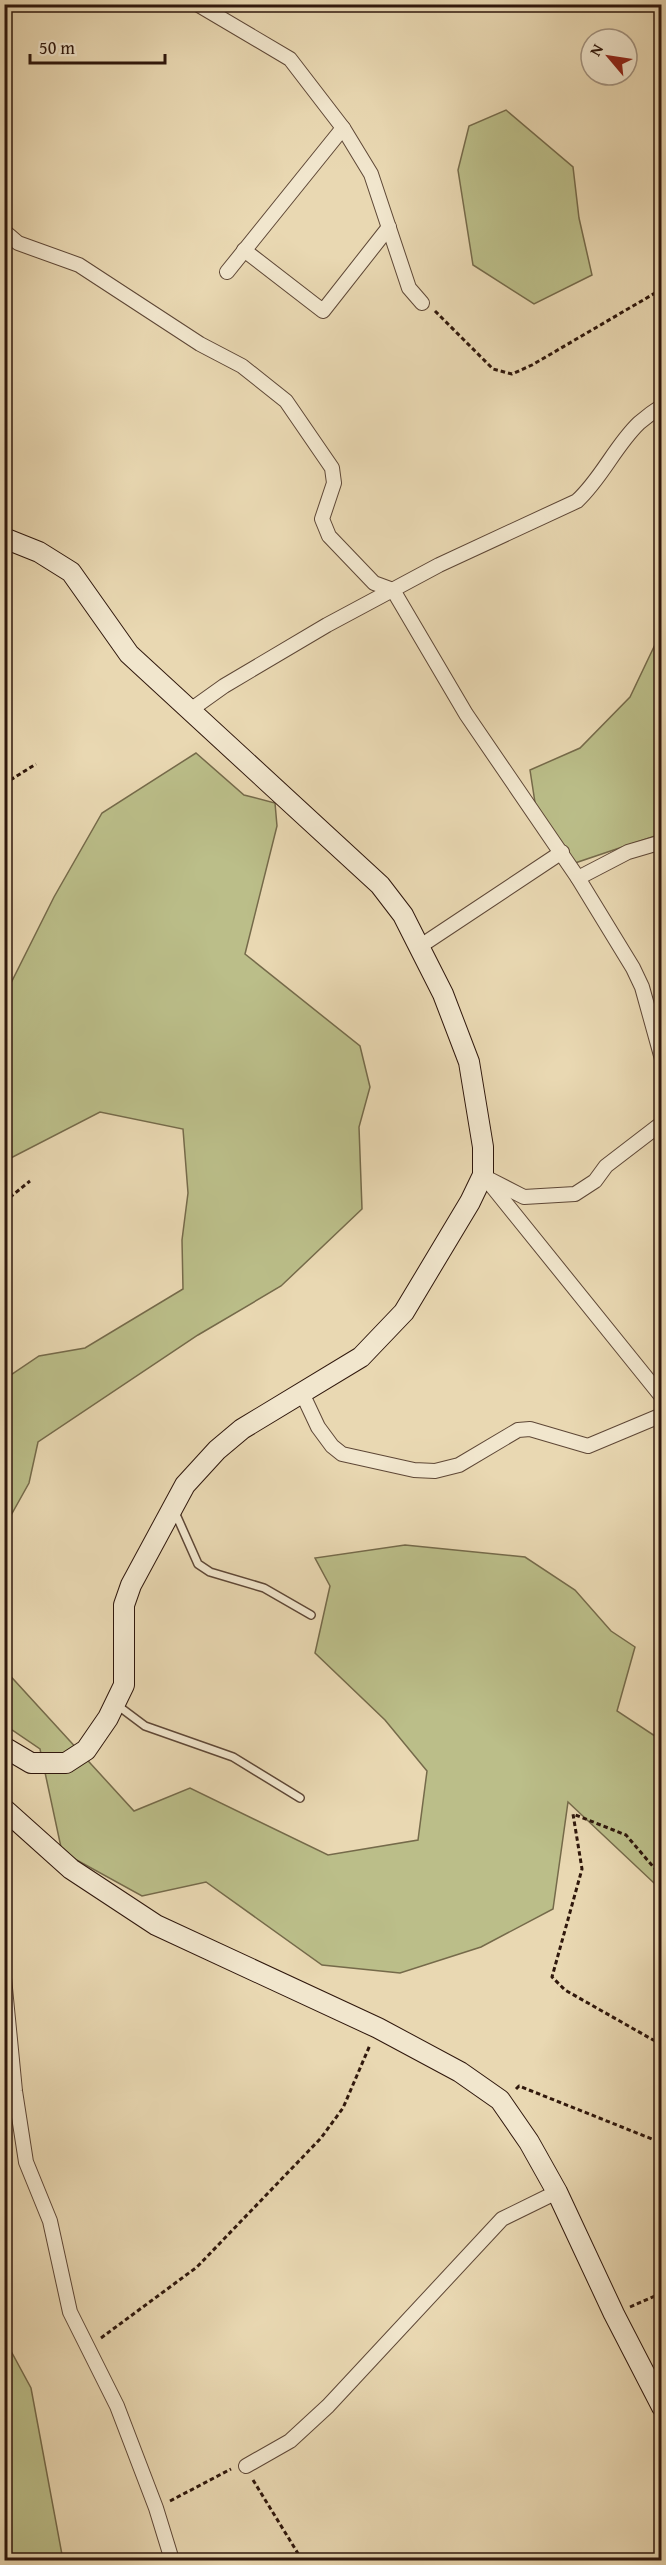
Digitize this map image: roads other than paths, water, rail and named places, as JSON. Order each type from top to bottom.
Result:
[{"type":"street","points":[[197,4],[290,59],[343,128],[371,174],[410,288],[422,303]]},
{"type":"street","points":[[227,272],[343,128]]},
{"type":"street","points":[[244,250],[323,311],[389,227]]},
{"type":"street","points":[[4,231],[18,243],[79,265],[200,344],[242,366],[286,401],[332,468],[333,483],[322,519],[329,536],[375,583],[393,590],[466,714],[562,852],[642,987],[662,1059]]},
{"type":"street","points":[[189,711],[224,686],[439,565],[577,501],[594,484],[639,423],[662,406]]},
{"type":"street","points":[[4,538],[39,552],[70,572],[129,654],[380,885],[403,915],[443,994],[469,1062],[483,1148],[483,1175],[470,1202],[404,1312],[361,1357],[242,1429],[217,1450],[185,1485],[131,1585],[124,1605],[124,1685],[115,1704],[86,1750],[66,1763],[31,1763],[4,1747]]},
{"type":"street","points":[[578,878],[628,852],[662,842]]},
{"type":"street","points":[[419,947],[562,852]]},
{"type":"street","points":[[483,1175],[524,1197],[575,1194],[595,1181],[606,1166],[662,1123]]},
{"type":"street","points":[[483,1175],[662,1397]]},
{"type":"street","points":[[302,1393],[318,1427],[332,1446],[342,1454],[414,1470],[435,1471],[459,1465],[519,1430],[530,1429],[588,1446],[662,1415]]},
{"type":"street","points":[[4,1809],[71,1869],[156,1925],[378,2028],[460,2072],[500,2100],[529,2142],[557,2192],[614,2314],[662,2407]]},
{"type":"street","points":[[4,1978],[15,2091],[26,2162],[50,2221],[70,2312],[117,2406],[156,2508],[172,2560]]},
{"type":"street","points":[[246,2466],[290,2441],[328,2406],[502,2219],[557,2192]]},
{"type":"lane","points":[[173,1508],[198,1564],[210,1572],[264,1587],[310,1615]]},
{"type":"lane","points":[[115,1704],[145,1726],[233,1757],[300,1798]]}]
